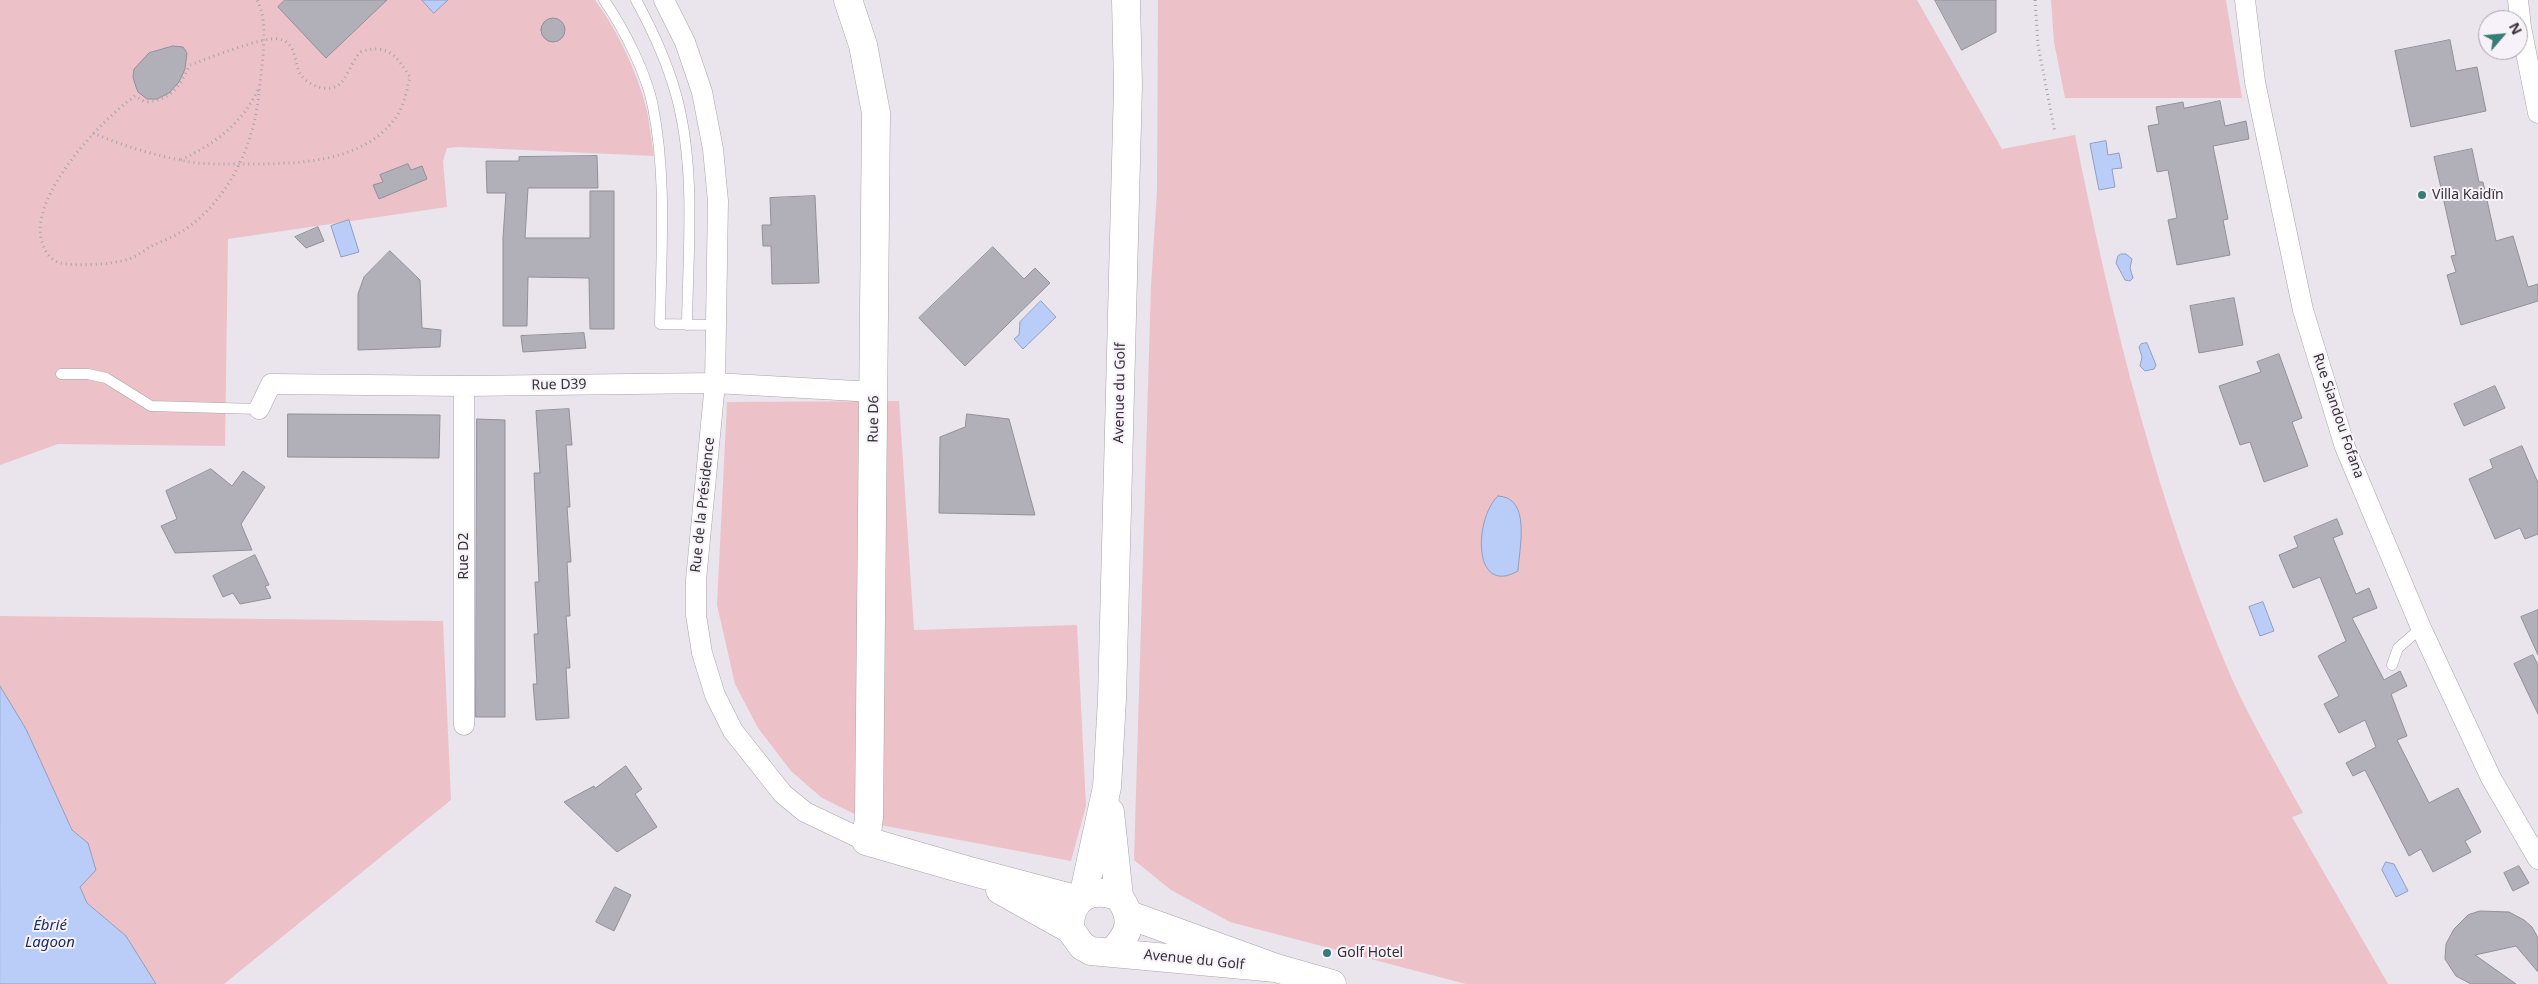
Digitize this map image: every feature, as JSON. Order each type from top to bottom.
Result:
[{"type":"main road","name":"Rue D6","points":[[848,0],[863,45],[876,113],[870,817],[866,841]]},
{"type":"main road","name":"Avenue du Golf","points":[[1126,0],[1128,85],[1112,699],[1107,786],[1081,899],[1071,913],[1070,929],[1082,946],[1091,951],[1276,968]]},
{"type":"main road","name":"Avenue du Golf","points":[[1107,786],[1124,906],[1130,926],[1127,936],[1112,952]]},
{"type":"main road","name":"Rue de la Présidence","points":[[866,841],[966,870],[1081,899]]},
{"type":"main road","name":"Rue de la Présidence","points":[[966,870],[1070,929]]},
{"type":"main road","name":"Avenue du Golf","points":[[1081,899],[1098,892],[1124,906],[1276,968],[1332,984]]},
{"type":"street","name":"Rue de la Présidence","points":[[664,0],[684,42],[702,92],[713,149],[718,201],[715,383],[696,580],[696,615],[702,653],[715,695],[733,731],[783,794],[805,812],[866,841]]},
{"type":"street","name":"Rue Siandou Fofana","points":[[2245,0],[2255,82],[2303,310],[2345,447],[2421,628],[2491,778],[2538,859]]},
{"type":"street","points":[[2518,0],[2521,27],[2538,113]]},
{"type":"street","name":"Rue D39","points":[[259,409],[271,384],[464,386],[715,383],[874,392]]},
{"type":"street","name":"Rue D2","points":[[464,386],[464,725]]},
{"type":"lane","points":[[604,0],[614,14],[639,68],[653,105],[660,156],[660,324],[716,325]]},
{"type":"lane","points":[[636,0],[664,55],[677,99],[684,144],[688,199],[687,325]]},
{"type":"lane","points":[[61,374],[88,374],[106,378],[151,406],[259,409]]},
{"type":"lane","points":[[2392,665],[2398,648],[2421,628]]},
{"type":"path","points":[[93,133],[119,144],[181,161],[241,164],[309,162],[350,152],[380,134],[397,116],[407,94],[410,77],[400,61],[387,50],[372,48],[360,52],[341,84],[328,89],[316,86],[302,76],[293,50],[288,42],[277,38],[263,41],[190,65],[168,97],[145,102],[135,96],[93,133],[55,182],[42,218],[41,239],[46,253],[60,263],[94,264],[129,259],[184,230],[213,205],[241,164],[250,140],[258,109],[263,41],[263,27],[257,0]]},
{"type":"path","points":[[2035,0],[2038,45],[2055,133]]},
{"type":"path","points":[[181,161],[224,136],[252,102],[260,86]]},
{"type":"shaded area","points":[[0,0],[595,0],[619,38],[637,79],[647,113],[654,156],[447,148],[443,161],[447,207],[228,239],[225,446],[58,444],[0,465]]},
{"type":"shaded area","points":[[1158,0],[1917,0],[2002,149],[2075,135],[2121,343],[2139,411],[2181,547],[2205,613],[2240,696],[2303,813],[2292,817],[2388,984],[1466,984],[1230,922],[1171,890],[1134,860],[1151,286],[1157,191]]},
{"type":"shaded area","points":[[2051,0],[2226,0],[2242,98],[2065,98],[2054,42]]},
{"type":"shaded area","points":[[899,401],[914,630],[1077,625],[1086,806],[1071,861],[875,824],[822,798],[791,771],[758,728],[735,684],[717,605],[727,402]]},
{"type":"shaded area","points":[[0,616],[443,621],[451,800],[224,984],[156,984],[126,936],[87,903],[80,887],[88,843],[72,830],[26,729],[0,686]]},
{"type":"water","points":[[422,0],[448,0],[434,13]]},
{"type":"water","points":[[2106,141],[2108,155],[2119,153],[2122,168],[2112,169],[2115,187],[2099,190],[2090,144]]},
{"type":"water","points":[[349,220],[359,252],[341,257],[331,226]]},
{"type":"water","points":[[2126,254],[2132,259],[2130,268],[2133,278],[2130,281],[2125,280],[2116,263],[2118,256]]},
{"type":"water","points":[[1041,301],[1056,317],[1023,349],[1014,339],[1019,335],[1020,322]]},
{"type":"water","points":[[2147,343],[2156,365],[2154,369],[2145,371],[2140,366],[2142,357],[2139,347],[2141,344]]},
{"type":"water","points":[[1498,496],[1509,499],[1516,505],[1520,514],[1521,526],[1518,571],[1503,576],[1492,573],[1485,564],[1482,552],[1482,536],[1485,521],[1490,507]]},
{"type":"water","points":[[2263,602],[2274,631],[2260,636],[2249,607]]},
{"type":"water","name":"Ébrié Lagoon","points":[[0,686],[26,729],[72,830],[88,843],[96,870],[80,887],[87,903],[126,936],[156,984],[0,984]]},
{"type":"water","points":[[2386,862],[2394,864],[2408,891],[2396,897],[2382,870]]},
{"type":"building","points":[[285,0],[387,0],[326,58],[278,7]]},
{"type":"building","points":[[1935,0],[1996,0],[1996,32],[1962,50]]},
{"type":"building","points":[[553,18],[561,22],[565,30],[561,38],[553,42],[545,38],[541,30],[545,22]]},
{"type":"building","points":[[2450,40],[2456,71],[2477,67],[2486,111],[2411,127],[2395,51]]},
{"type":"building","points":[[173,46],[183,47],[187,53],[185,69],[179,82],[169,93],[157,99],[147,99],[138,92],[133,77],[134,69],[149,53]]},
{"type":"building","points":[[2220,101],[2225,126],[2246,121],[2249,139],[2213,146],[2228,219],[2223,220],[2230,255],[2177,265],[2168,220],[2177,218],[2168,170],[2157,172],[2148,126],[2159,124],[2156,107],[2183,102],[2184,108]]},
{"type":"building","points":[[2472,149],[2479,182],[2483,182],[2496,241],[2513,236],[2528,287],[2538,284],[2538,301],[2461,325],[2447,275],[2456,272],[2451,256],[2456,255],[2434,157]]},
{"type":"building","points":[[597,156],[598,188],[528,188],[525,238],[590,238],[590,191],[614,191],[614,329],[590,329],[589,278],[528,277],[527,326],[503,326],[503,238],[506,193],[487,193],[486,161],[519,161],[519,157]]},
{"type":"building","points":[[408,164],[411,170],[422,166],[427,179],[379,199],[373,185],[383,182],[380,175]]},
{"type":"building","points":[[815,196],[819,283],[772,284],[771,246],[763,246],[762,225],[771,225],[770,198]]},
{"type":"building","points":[[318,227],[324,241],[306,248],[295,237]]},
{"type":"building","points":[[993,247],[1024,279],[1035,268],[1050,283],[965,366],[919,318]]},
{"type":"building","points":[[390,251],[420,280],[422,328],[441,330],[440,347],[358,350],[358,294],[364,277]]},
{"type":"building","points":[[2234,298],[2243,345],[2199,353],[2190,306]]},
{"type":"building","points":[[584,333],[586,348],[523,352],[521,336]]},
{"type":"building","points":[[2279,354],[2302,418],[2292,422],[2308,466],[2264,482],[2250,442],[2240,445],[2219,386],[2261,372],[2257,362]]},
{"type":"building","points":[[2495,386],[2505,408],[2464,426],[2454,404]]},
{"type":"building","points":[[569,409],[572,445],[566,445],[570,507],[567,507],[571,562],[567,562],[570,616],[566,616],[570,668],[566,668],[569,718],[536,720],[533,684],[537,684],[534,634],[538,634],[535,582],[539,582],[534,473],[540,473],[536,411]]},
{"type":"building","points":[[288,414],[440,415],[439,458],[288,457]]},
{"type":"building","points":[[967,414],[1009,419],[1035,515],[939,513],[940,437],[965,427]]},
{"type":"building","points":[[477,419],[505,420],[505,717],[476,717]]},
{"type":"building","points":[[2522,446],[2538,483],[2538,534],[2525,539],[2520,528],[2495,539],[2469,479],[2493,468],[2490,460]]},
{"type":"building","points":[[211,469],[232,486],[243,471],[265,487],[241,524],[252,550],[175,553],[161,526],[177,519],[166,491]]},
{"type":"building","points":[[2337,519],[2343,534],[2333,538],[2356,594],[2369,588],[2377,608],[2352,618],[2384,680],[2400,671],[2407,686],[2391,694],[2407,736],[2397,740],[2429,803],[2458,788],[2481,832],[2465,841],[2471,852],[2433,872],[2421,849],[2409,856],[2365,770],[2353,776],[2346,763],[2376,747],[2365,720],[2339,733],[2324,704],[2339,696],[2318,656],[2346,641],[2320,577],[2293,588],[2279,555],[2298,547],[2294,537]]},
{"type":"building","points":[[255,555],[269,585],[265,586],[271,598],[240,604],[233,593],[223,597],[213,576]]},
{"type":"building","points":[[2538,610],[2538,655],[2521,617]]},
{"type":"building","points":[[2533,655],[2538,665],[2538,714],[2514,664]]},
{"type":"building","points":[[626,766],[642,789],[635,794],[657,827],[617,852],[564,802],[594,786],[595,788]]},
{"type":"building","points":[[2519,866],[2529,883],[2513,891],[2504,873]]},
{"type":"building","points":[[615,887],[631,895],[614,931],[596,922]]},
{"type":"building","points":[[2480,911],[2509,912],[2532,927],[2538,938],[2538,972],[2516,946],[2475,955],[2516,984],[2471,984],[2456,976],[2445,959],[2446,944],[2454,929],[2468,915]]},
{"type":"place","name":"Villa Kaidïn","points":[[2422,195]]},
{"type":"place","name":"Golf Hotel","points":[[1327,953]]}]
